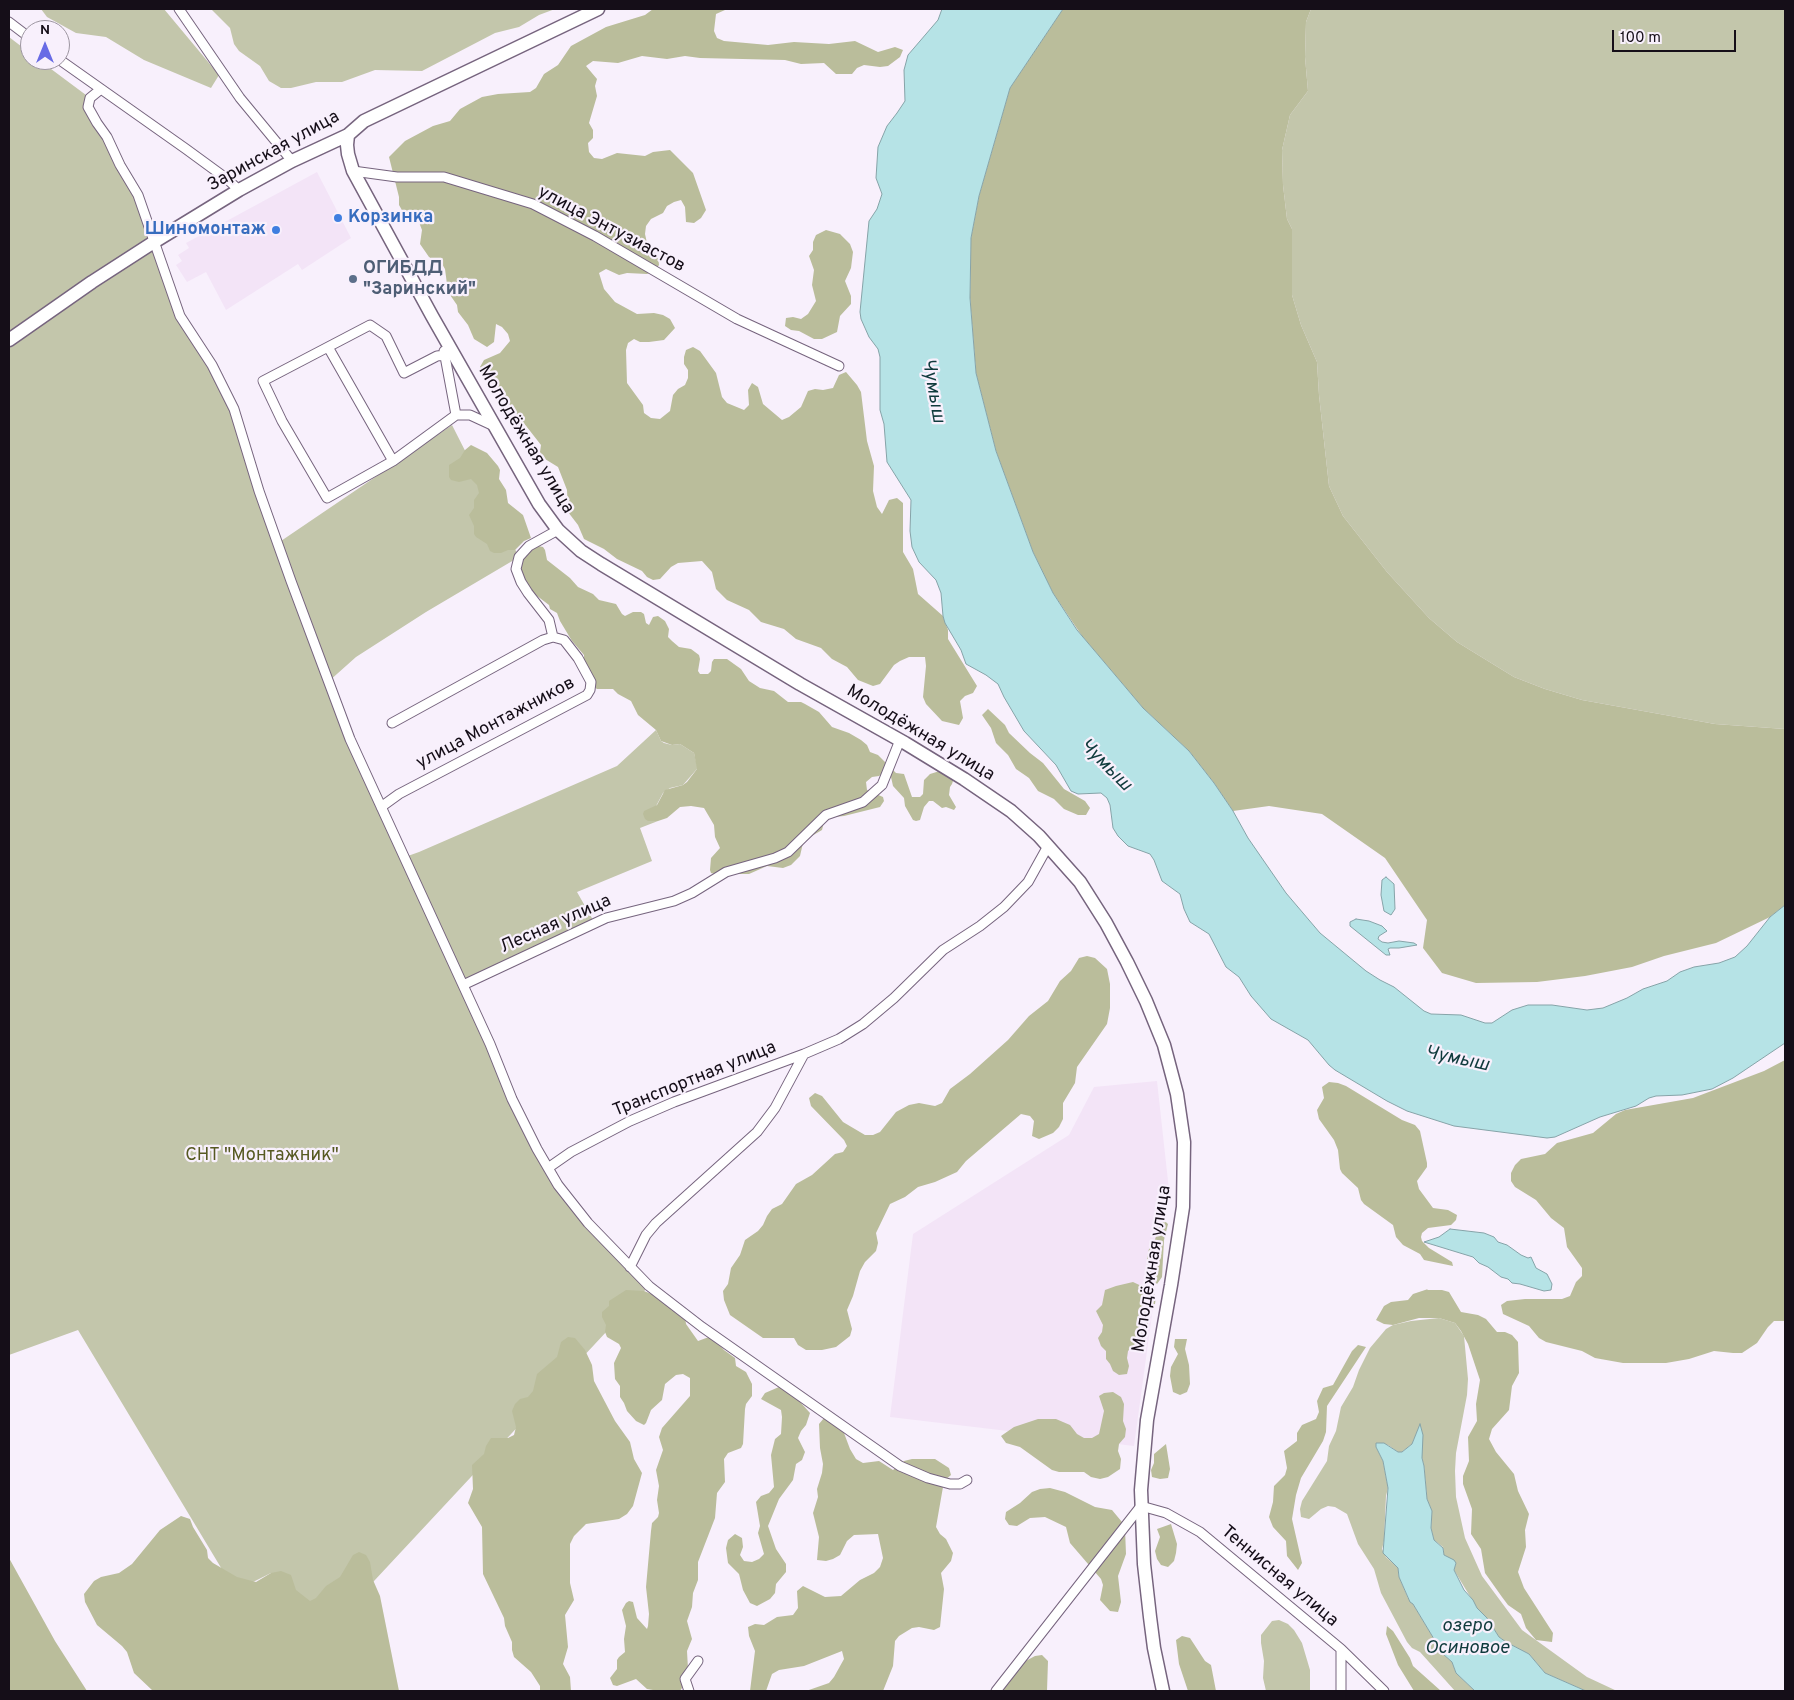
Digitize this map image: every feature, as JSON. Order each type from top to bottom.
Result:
[{"type":"street","points":[[179,9],[240,98],[292,161]]},
{"type":"street","name":"Заринская улица","points":[[9,340],[92,282],[239,190],[292,161],[348,135],[364,121],[598,9]]},
{"type":"street","points":[[9,22],[20,30]]},
{"type":"street","points":[[70,67],[186,149],[239,190]]},
{"type":"street","points":[[100,89],[90,98],[88,107],[107,137],[120,165],[138,195],[180,316],[212,365],[234,409],[259,490],[317,655],[350,739],[490,1044],[512,1100],[558,1185],[588,1223],[649,1286],[702,1327],[900,1466],[928,1478],[950,1484],[960,1484],[967,1480]]},
{"type":"street","name":"Молодёжная улица","points":[[348,135],[348,154],[353,171],[441,331],[540,504],[558,530],[581,551],[600,564],[800,684],[900,740],[964,779],[1011,811],[1048,846],[1080,882],[1127,962],[1164,1044],[1177,1094],[1184,1142],[1183,1207],[1142,1459],[1141,1506],[1150,1617],[1163,1691]]},
{"type":"street","name":"улица Энтузиастов","points":[[353,171],[397,176],[444,176],[533,204],[595,236],[737,319],[839,366]]},
{"type":"street","points":[[445,355],[438,356],[404,373],[386,336],[370,325],[263,381],[282,421],[328,498],[393,461],[456,415],[470,415],[497,428]]},
{"type":"street","points":[[441,331],[456,415]]},
{"type":"street","points":[[328,347],[393,461]]},
{"type":"street","points":[[392,723],[553,637],[549,620],[524,587],[516,569],[519,557],[529,546],[558,530]]},
{"type":"street","name":"улица Монтажников","points":[[381,807],[399,794],[587,695],[591,682],[578,658],[564,640],[553,637]]},
{"type":"street","name":"Лесная улица","points":[[463,985],[606,918],[674,901],[692,893],[726,872],[788,852],[826,815],[864,802],[882,785],[900,740]]},
{"type":"street","name":"Транспортная улица","points":[[548,1168],[572,1152],[630,1121],[674,1102],[804,1054],[839,1039],[863,1024],[894,998],[943,950],[980,926],[1004,907],[1028,882],[1048,846]]},
{"type":"street","name":"Транспортная улица","points":[[630,1267],[646,1235],[656,1223],[757,1132],[774,1108],[804,1054]]},
{"type":"street","points":[[996,1691],[1141,1506]]},
{"type":"street","name":"Теннисная улица","points":[[1141,1506],[1166,1513],[1200,1532],[1341,1649],[1384,1691]]},
{"type":"street","points":[[1341,1649],[1341,1691]]},
{"type":"street","points":[[689,1691],[685,1679],[698,1661]]},
{"type":"shaded area","points":[[653,9],[741,9],[725,10],[716,14],[714,31],[717,38],[724,41],[768,45],[794,42],[829,44],[855,41],[878,52],[895,47],[903,50],[900,57],[888,66],[864,65],[857,68],[852,74],[836,74],[824,63],[801,64],[785,60],[685,56],[667,59],[642,56],[618,63],[593,61],[586,66],[597,79],[595,86],[597,96],[589,123],[593,130],[593,138],[588,143],[589,152],[594,158],[602,159],[617,153],[645,156],[653,152],[670,150],[693,173],[706,210],[701,218],[694,223],[686,222],[685,207],[681,200],[667,206],[663,213],[651,219],[646,226],[645,234],[647,243],[658,256],[659,265],[655,271],[647,274],[627,273],[619,275],[606,269],[599,273],[604,289],[615,302],[637,314],[654,313],[663,315],[670,319],[675,328],[664,340],[640,342],[634,339],[628,343],[626,350],[627,383],[643,405],[644,413],[651,418],[660,419],[670,411],[673,395],[685,385],[688,378],[684,357],[686,350],[693,347],[700,351],[716,373],[722,397],[727,403],[744,410],[749,405],[748,390],[752,383],[758,387],[763,404],[782,420],[801,407],[808,391],[833,388],[839,375],[846,372],[861,392],[867,441],[874,466],[873,491],[877,507],[882,514],[889,500],[897,498],[903,503],[903,552],[913,569],[918,594],[943,616],[948,630],[948,639],[977,686],[973,693],[965,696],[960,701],[963,718],[959,725],[942,721],[926,704],[923,697],[925,657],[909,657],[900,661],[894,665],[880,684],[873,686],[858,680],[847,667],[832,659],[821,648],[796,639],[784,629],[761,622],[749,610],[727,600],[716,589],[712,572],[702,561],[678,563],[671,567],[660,579],[653,580],[642,571],[617,559],[604,549],[584,539],[578,525],[568,512],[567,490],[558,467],[545,459],[540,452],[541,445],[480,367],[484,360],[500,353],[510,341],[508,334],[502,327],[496,324],[494,342],[487,347],[474,339],[468,325],[458,312],[457,305],[448,292],[445,269],[442,264],[429,257],[420,244],[422,230],[417,217],[403,212],[399,205],[399,197],[389,157],[405,141],[433,126],[450,121],[460,109],[482,97],[530,92],[536,88],[544,74],[558,65],[571,46],[606,27],[645,15]]},
{"type":"shaded area","points":[[1063,9],[1311,9],[1306,22],[1305,57],[1308,91],[1290,115],[1282,150],[1283,185],[1287,219],[1292,229],[1292,295],[1301,325],[1317,362],[1329,486],[1343,516],[1387,572],[1429,618],[1457,642],[1514,677],[1582,700],[1715,724],[1785,729],[1785,905],[1770,917],[1716,943],[1664,956],[1632,967],[1585,976],[1537,982],[1476,983],[1442,973],[1423,948],[1427,920],[1385,858],[1322,814],[1269,806],[1233,811],[1189,751],[1143,708],[1082,636],[1053,593],[1033,552],[996,451],[976,373],[970,298],[971,238],[979,196],[1010,88]]},
{"type":"shaded area","points":[[317,172],[351,238],[302,270],[298,264],[226,310],[206,272],[187,282],[176,265],[182,261],[178,255],[189,248],[186,243]]},
{"type":"shaded area","points":[[826,230],[840,234],[850,244],[853,252],[851,268],[845,281],[851,296],[851,304],[840,316],[837,332],[822,339],[814,339],[785,326],[786,318],[801,319],[808,314],[816,301],[812,285],[814,270],[809,256],[813,250],[813,242],[816,235]]},
{"type":"shaded area","points":[[471,445],[487,453],[498,466],[500,470],[499,479],[506,490],[508,503],[523,515],[531,538],[524,541],[515,550],[494,553],[490,551],[487,544],[476,537],[469,515],[474,508],[474,500],[479,493],[477,485],[471,479],[459,482],[451,480],[449,477],[449,465],[460,458]]},
{"type":"shaded area","points":[[534,545],[543,547],[547,560],[570,578],[578,587],[593,594],[599,600],[616,604],[625,616],[633,612],[641,612],[644,614],[646,623],[649,625],[653,617],[658,616],[665,621],[669,629],[668,637],[679,647],[691,649],[699,655],[698,671],[700,674],[708,674],[711,671],[714,659],[727,659],[741,669],[749,681],[760,688],[774,691],[788,702],[801,702],[819,712],[832,727],[861,740],[867,745],[870,752],[878,755],[896,773],[904,774],[912,797],[920,797],[923,794],[924,780],[930,774],[943,770],[949,773],[953,781],[949,795],[956,807],[954,810],[946,807],[942,808],[933,801],[929,801],[924,807],[920,820],[913,820],[905,806],[904,798],[893,786],[891,777],[885,772],[879,776],[872,777],[866,782],[867,790],[883,797],[884,801],[880,807],[844,816],[825,818],[822,830],[803,843],[800,856],[791,865],[783,868],[767,866],[749,874],[731,871],[711,873],[711,858],[720,848],[715,837],[714,825],[704,808],[680,807],[667,818],[658,821],[648,821],[643,814],[644,811],[657,805],[665,790],[687,782],[697,769],[694,753],[680,744],[672,745],[661,741],[656,730],[638,715],[631,701],[613,689],[597,689],[594,687],[584,668],[584,655],[572,641],[557,613],[524,586],[520,566],[523,560],[523,552]]},
{"type":"shaded area","points":[[988,709],[1005,725],[1009,733],[1043,763],[1064,789],[1085,801],[1090,808],[1086,815],[1078,815],[1064,809],[1054,799],[1038,791],[1029,778],[1016,769],[1008,755],[996,743],[991,728],[982,715]]},
{"type":"shaded area","points":[[1087,956],[1095,958],[1107,969],[1110,984],[1110,1008],[1107,1024],[1077,1067],[1075,1083],[1063,1103],[1063,1119],[1059,1127],[1053,1133],[1039,1139],[1032,1136],[1034,1121],[1030,1116],[1021,1114],[966,1161],[957,1172],[918,1187],[905,1197],[890,1204],[876,1233],[878,1243],[876,1251],[865,1262],[860,1271],[847,1310],[852,1329],[850,1336],[836,1347],[822,1350],[806,1350],[798,1345],[794,1338],[763,1338],[730,1315],[724,1300],[723,1291],[728,1284],[731,1268],[740,1255],[745,1240],[758,1231],[772,1209],[782,1204],[796,1184],[812,1175],[835,1154],[843,1152],[847,1146],[844,1140],[811,1106],[809,1098],[815,1093],[822,1096],[843,1122],[865,1135],[873,1135],[880,1132],[896,1112],[909,1105],[919,1103],[935,1106],[942,1103],[950,1089],[1008,1040],[1029,1016],[1048,1001],[1060,981],[1071,971],[1079,958]]},
{"type":"shaded area","points":[[1785,1060],[1785,1321],[1774,1321],[1757,1343],[1742,1353],[1714,1351],[1689,1359],[1666,1363],[1623,1363],[1595,1358],[1582,1351],[1546,1342],[1539,1338],[1529,1326],[1503,1314],[1501,1305],[1507,1301],[1562,1299],[1570,1296],[1576,1282],[1582,1276],[1582,1268],[1567,1247],[1564,1228],[1551,1218],[1536,1200],[1515,1187],[1511,1181],[1511,1173],[1521,1159],[1545,1154],[1557,1143],[1593,1133],[1616,1114],[1625,1110],[1693,1098],[1764,1071]]},
{"type":"shaded area","points":[[1157,1081],[1169,1190],[1134,1446],[890,1417],[913,1234],[1069,1135],[1094,1087]]},
{"type":"shaded area","points":[[1329,1082],[1346,1086],[1402,1120],[1415,1125],[1420,1131],[1427,1167],[1417,1181],[1419,1189],[1433,1208],[1448,1210],[1457,1215],[1456,1220],[1451,1225],[1428,1228],[1422,1233],[1421,1237],[1422,1241],[1429,1248],[1452,1262],[1453,1266],[1424,1260],[1420,1254],[1403,1245],[1396,1237],[1393,1225],[1364,1204],[1358,1188],[1342,1173],[1338,1150],[1334,1140],[1319,1119],[1317,1110],[1324,1098],[1322,1087]]},
{"type":"shaded area","points":[[1158,1215],[1168,1224],[1164,1240],[1162,1277],[1157,1284],[1151,1280],[1148,1273],[1147,1257],[1157,1234],[1154,1227]]},
{"type":"shaded area","points":[[1133,1282],[1150,1290],[1156,1296],[1155,1304],[1148,1308],[1146,1333],[1128,1351],[1129,1366],[1127,1374],[1119,1375],[1113,1371],[1106,1359],[1106,1351],[1101,1346],[1098,1338],[1102,1332],[1103,1325],[1096,1311],[1102,1305],[1105,1290]]},
{"type":"shaded area","points":[[1428,1289],[1449,1292],[1461,1312],[1478,1315],[1486,1319],[1497,1332],[1505,1332],[1512,1335],[1518,1342],[1519,1373],[1512,1386],[1509,1410],[1492,1429],[1489,1439],[1496,1452],[1514,1474],[1518,1491],[1529,1514],[1525,1530],[1526,1547],[1518,1572],[1524,1588],[1553,1633],[1552,1642],[1536,1640],[1526,1628],[1521,1614],[1508,1605],[1502,1597],[1485,1573],[1481,1549],[1471,1534],[1472,1509],[1463,1484],[1463,1476],[1469,1461],[1468,1437],[1477,1421],[1476,1404],[1480,1380],[1468,1344],[1461,1331],[1455,1323],[1439,1318],[1419,1318],[1393,1325],[1384,1324],[1376,1320],[1384,1306],[1391,1302],[1408,1300],[1413,1294]]},
{"type":"shaded area","points":[[626,1290],[644,1291],[664,1299],[685,1316],[686,1324],[698,1341],[709,1337],[735,1358],[736,1366],[746,1372],[752,1384],[752,1396],[745,1409],[743,1444],[741,1448],[728,1453],[724,1459],[725,1482],[717,1493],[715,1518],[698,1562],[698,1580],[687,1621],[692,1639],[687,1651],[688,1669],[682,1680],[680,1691],[647,1689],[636,1679],[617,1686],[613,1685],[610,1678],[617,1669],[617,1660],[625,1652],[626,1626],[622,1610],[626,1603],[629,1601],[633,1602],[637,1618],[647,1629],[648,1626],[649,1614],[646,1587],[652,1523],[659,1513],[657,1500],[659,1486],[656,1470],[663,1450],[659,1437],[662,1428],[690,1396],[690,1378],[683,1374],[676,1375],[665,1384],[662,1400],[651,1410],[644,1425],[636,1421],[627,1411],[620,1397],[620,1386],[615,1379],[614,1363],[621,1348],[619,1344],[607,1337],[605,1332],[606,1325],[602,1317],[602,1312],[609,1306],[609,1301]]},
{"type":"shaded area","points":[[568,1337],[575,1338],[585,1350],[592,1365],[594,1381],[615,1421],[630,1442],[634,1459],[642,1473],[633,1506],[627,1514],[619,1519],[586,1524],[574,1536],[570,1544],[570,1583],[574,1600],[565,1615],[568,1647],[563,1664],[570,1677],[571,1691],[540,1691],[540,1686],[531,1672],[514,1657],[512,1642],[505,1626],[504,1618],[483,1574],[482,1527],[468,1503],[473,1489],[472,1465],[484,1454],[491,1438],[508,1438],[514,1435],[516,1427],[512,1411],[515,1404],[520,1399],[528,1397],[533,1391],[537,1374],[557,1357],[561,1342]]},
{"type":"shaded area","points":[[1175,1339],[1187,1339],[1185,1349],[1189,1365],[1190,1384],[1187,1392],[1180,1395],[1173,1392],[1170,1376],[1171,1367],[1178,1354],[1174,1347]]},
{"type":"shaded area","points":[[1358,1345],[1366,1347],[1327,1406],[1326,1432],[1323,1441],[1301,1478],[1296,1495],[1292,1519],[1302,1563],[1298,1570],[1287,1556],[1286,1541],[1273,1527],[1269,1517],[1273,1502],[1274,1486],[1285,1475],[1287,1468],[1284,1451],[1297,1441],[1297,1433],[1302,1425],[1316,1419],[1319,1412],[1317,1401],[1323,1388],[1333,1385],[1352,1351]]},
{"type":"shaded area","points":[[779,1387],[793,1394],[810,1413],[806,1425],[798,1438],[805,1452],[802,1460],[796,1464],[793,1480],[779,1499],[768,1526],[776,1549],[786,1564],[786,1572],[776,1584],[775,1593],[770,1599],[757,1606],[750,1603],[743,1590],[739,1574],[728,1563],[726,1548],[728,1540],[735,1534],[742,1538],[743,1547],[740,1555],[744,1561],[752,1562],[764,1554],[758,1533],[760,1526],[756,1502],[774,1487],[771,1455],[775,1439],[781,1434],[782,1417],[781,1410],[761,1399],[765,1393]]},
{"type":"shaded area","points":[[1113,1392],[1121,1397],[1124,1404],[1123,1421],[1126,1429],[1125,1437],[1119,1444],[1120,1469],[1108,1477],[1100,1479],[1091,1477],[1084,1472],[1059,1472],[1052,1470],[1020,1447],[1006,1443],[1001,1436],[1014,1427],[1038,1419],[1056,1419],[1070,1425],[1077,1434],[1084,1438],[1092,1438],[1099,1434],[1104,1411],[1099,1396],[1104,1393]]},
{"type":"shaded area","points":[[824,1418],[832,1419],[839,1424],[856,1459],[863,1463],[879,1461],[893,1470],[904,1461],[935,1459],[949,1468],[951,1475],[945,1480],[936,1527],[946,1539],[953,1553],[951,1561],[941,1573],[944,1589],[940,1627],[934,1630],[919,1627],[912,1628],[899,1636],[895,1641],[893,1666],[883,1691],[806,1691],[829,1683],[844,1659],[842,1651],[804,1666],[779,1670],[772,1674],[766,1691],[750,1691],[755,1651],[749,1636],[748,1627],[755,1624],[764,1625],[777,1617],[793,1615],[798,1608],[797,1591],[803,1586],[825,1597],[841,1596],[860,1580],[874,1573],[880,1567],[883,1558],[878,1534],[854,1535],[847,1541],[840,1555],[826,1561],[817,1560],[819,1537],[813,1513],[822,1473],[823,1464],[819,1424]]},
{"type":"shaded area","points":[[1166,1444],[1170,1469],[1168,1478],[1152,1477],[1151,1470],[1154,1463],[1154,1454]]},
{"type":"shaded area","points":[[1050,1488],[1065,1492],[1095,1507],[1112,1510],[1122,1522],[1125,1529],[1126,1554],[1118,1576],[1121,1602],[1118,1612],[1110,1611],[1100,1600],[1103,1585],[1101,1579],[1070,1543],[1066,1527],[1045,1517],[1030,1518],[1017,1526],[1009,1525],[1005,1519],[1006,1512],[1032,1492]]},
{"type":"shaded area","points":[[181,1516],[190,1519],[207,1550],[208,1558],[213,1563],[237,1577],[256,1582],[271,1573],[281,1571],[291,1575],[296,1590],[310,1601],[316,1598],[326,1586],[340,1577],[353,1555],[359,1552],[366,1555],[370,1562],[373,1580],[380,1596],[399,1691],[153,1691],[134,1673],[127,1652],[122,1646],[97,1625],[85,1602],[84,1594],[94,1581],[101,1577],[119,1573],[132,1564],[160,1530]]},
{"type":"shaded area","points":[[1171,1524],[1177,1544],[1174,1561],[1168,1567],[1161,1565],[1155,1551],[1160,1537],[1157,1529]]},
{"type":"shaded area","points":[[9,1558],[55,1641],[87,1691],[9,1691]]},
{"type":"shaded area","points":[[1387,1626],[1393,1631],[1413,1666],[1441,1691],[1414,1691],[1398,1665],[1386,1634]]},
{"type":"shaded area","points":[[1182,1636],[1190,1638],[1205,1661],[1211,1665],[1216,1691],[1188,1691],[1179,1664],[1176,1640]]},
{"type":"shaded area","points":[[1042,1655],[1048,1661],[1047,1691],[1001,1691],[1009,1683],[1015,1669],[1020,1664],[1035,1656]]},
{"type":"green space","points":[[41,9],[164,9],[219,75],[211,88],[144,60],[106,37],[76,33],[70,30],[70,20],[52,20],[47,17]]},
{"type":"green space","points":[[211,9],[555,9],[539,15],[519,27],[495,33],[422,71],[375,70],[342,82],[316,82],[291,88],[281,88],[269,81],[260,66],[239,51],[234,44],[230,28]]},
{"type":"green space","points":[[1311,9],[1785,9],[1785,729],[1715,724],[1582,700],[1514,677],[1457,642],[1429,618],[1387,572],[1343,516],[1329,486],[1317,362],[1301,325],[1292,295],[1292,229],[1287,219],[1283,185],[1282,150],[1290,115],[1308,91],[1305,57],[1306,22]]},
{"type":"green space","name":"СНТ \"Монтажник\"","points":[[9,37],[20,45],[20,70],[52,70],[90,98],[88,103],[138,195],[171,290],[234,409],[278,543],[452,425],[519,557],[426,612],[356,657],[328,682],[405,857],[617,766],[656,730],[661,741],[664,743],[680,744],[694,753],[697,769],[683,785],[670,788],[663,793],[648,821],[658,821],[640,828],[652,861],[577,892],[597,927],[464,988],[558,1185],[649,1286],[333,1625],[271,1573],[235,1591],[78,1330],[9,1355]]},
{"type":"green space","points":[[1439,1318],[1455,1323],[1464,1336],[1468,1379],[1467,1395],[1456,1453],[1456,1497],[1465,1538],[1482,1576],[1522,1630],[1587,1677],[1617,1691],[1586,1691],[1545,1673],[1529,1654],[1499,1637],[1487,1618],[1477,1608],[1454,1570],[1456,1563],[1444,1555],[1443,1547],[1434,1540],[1431,1528],[1432,1511],[1427,1499],[1422,1458],[1420,1425],[1412,1444],[1402,1452],[1398,1452],[1388,1445],[1376,1443],[1383,1461],[1388,1488],[1382,1549],[1386,1557],[1398,1568],[1399,1577],[1408,1598],[1443,1654],[1452,1662],[1456,1673],[1475,1691],[1455,1691],[1420,1652],[1412,1648],[1407,1642],[1381,1593],[1374,1569],[1358,1544],[1347,1514],[1335,1507],[1328,1506],[1309,1519],[1301,1517],[1302,1501],[1327,1461],[1329,1446],[1336,1431],[1341,1407],[1353,1387],[1370,1348],[1386,1329],[1393,1325]]},
{"type":"green space","points":[[1279,1620],[1288,1624],[1294,1630],[1302,1643],[1310,1670],[1310,1691],[1266,1691],[1263,1678],[1264,1661],[1261,1635],[1272,1621]]},
{"type":"water","name":"Чумыш","points":[[942,9],[1063,9],[1010,88],[979,196],[971,238],[970,298],[976,373],[996,451],[1033,552],[1053,593],[1077,630],[1143,708],[1189,751],[1214,783],[1248,838],[1286,893],[1320,933],[1366,971],[1394,987],[1424,1011],[1431,1014],[1461,1015],[1485,1023],[1492,1023],[1512,1010],[1528,1005],[1552,1005],[1587,1010],[1603,1008],[1643,989],[1667,981],[1680,972],[1694,967],[1719,963],[1735,957],[1747,946],[1770,917],[1785,905],[1785,1043],[1733,1078],[1712,1089],[1682,1095],[1649,1098],[1636,1106],[1600,1117],[1555,1137],[1547,1138],[1454,1126],[1407,1111],[1335,1070],[1308,1040],[1271,1019],[1251,996],[1239,977],[1226,967],[1209,934],[1190,922],[1180,894],[1162,881],[1150,854],[1128,846],[1118,836],[1113,828],[1110,805],[1107,798],[1101,793],[1078,794],[1071,791],[1056,765],[1024,731],[998,684],[966,664],[961,650],[945,623],[941,593],[936,580],[919,562],[912,547],[910,531],[911,500],[887,462],[884,424],[880,410],[880,357],[878,349],[869,337],[861,319],[860,312],[869,221],[877,209],[882,194],[876,178],[878,147],[887,126],[905,101],[904,70],[908,55],[938,20]]},
{"type":"water","points":[[1386,877],[1394,884],[1395,909],[1391,915],[1384,911],[1381,895],[1382,880]]},
{"type":"water","points":[[1356,919],[1382,926],[1387,931],[1379,936],[1378,939],[1382,942],[1399,941],[1417,945],[1390,948],[1388,949],[1390,955],[1386,955],[1350,926],[1350,922]]},
{"type":"water","points":[[1450,1229],[1484,1233],[1494,1237],[1498,1242],[1507,1245],[1521,1255],[1528,1258],[1531,1257],[1536,1268],[1547,1274],[1552,1284],[1551,1290],[1544,1291],[1512,1283],[1479,1263],[1473,1257],[1424,1242],[1439,1237]]},
{"type":"water","name":"озеро Осиновое","points":[[1420,1424],[1423,1435],[1422,1458],[1427,1499],[1432,1511],[1431,1528],[1434,1540],[1443,1548],[1444,1555],[1456,1563],[1454,1570],[1464,1590],[1487,1618],[1499,1637],[1529,1654],[1545,1673],[1586,1691],[1475,1691],[1456,1673],[1452,1662],[1443,1654],[1410,1602],[1399,1577],[1398,1568],[1383,1553],[1388,1488],[1383,1461],[1376,1443],[1384,1443],[1398,1452],[1402,1452],[1412,1444]]},
{"type":"place","name":"Корзинка","points":[[338,218]]},
{"type":"place","name":"Шиномонтаж","points":[[276,230]]},
{"type":"place","name":"ОГИБДД \"Заринский\"","points":[[353,279]]}]
